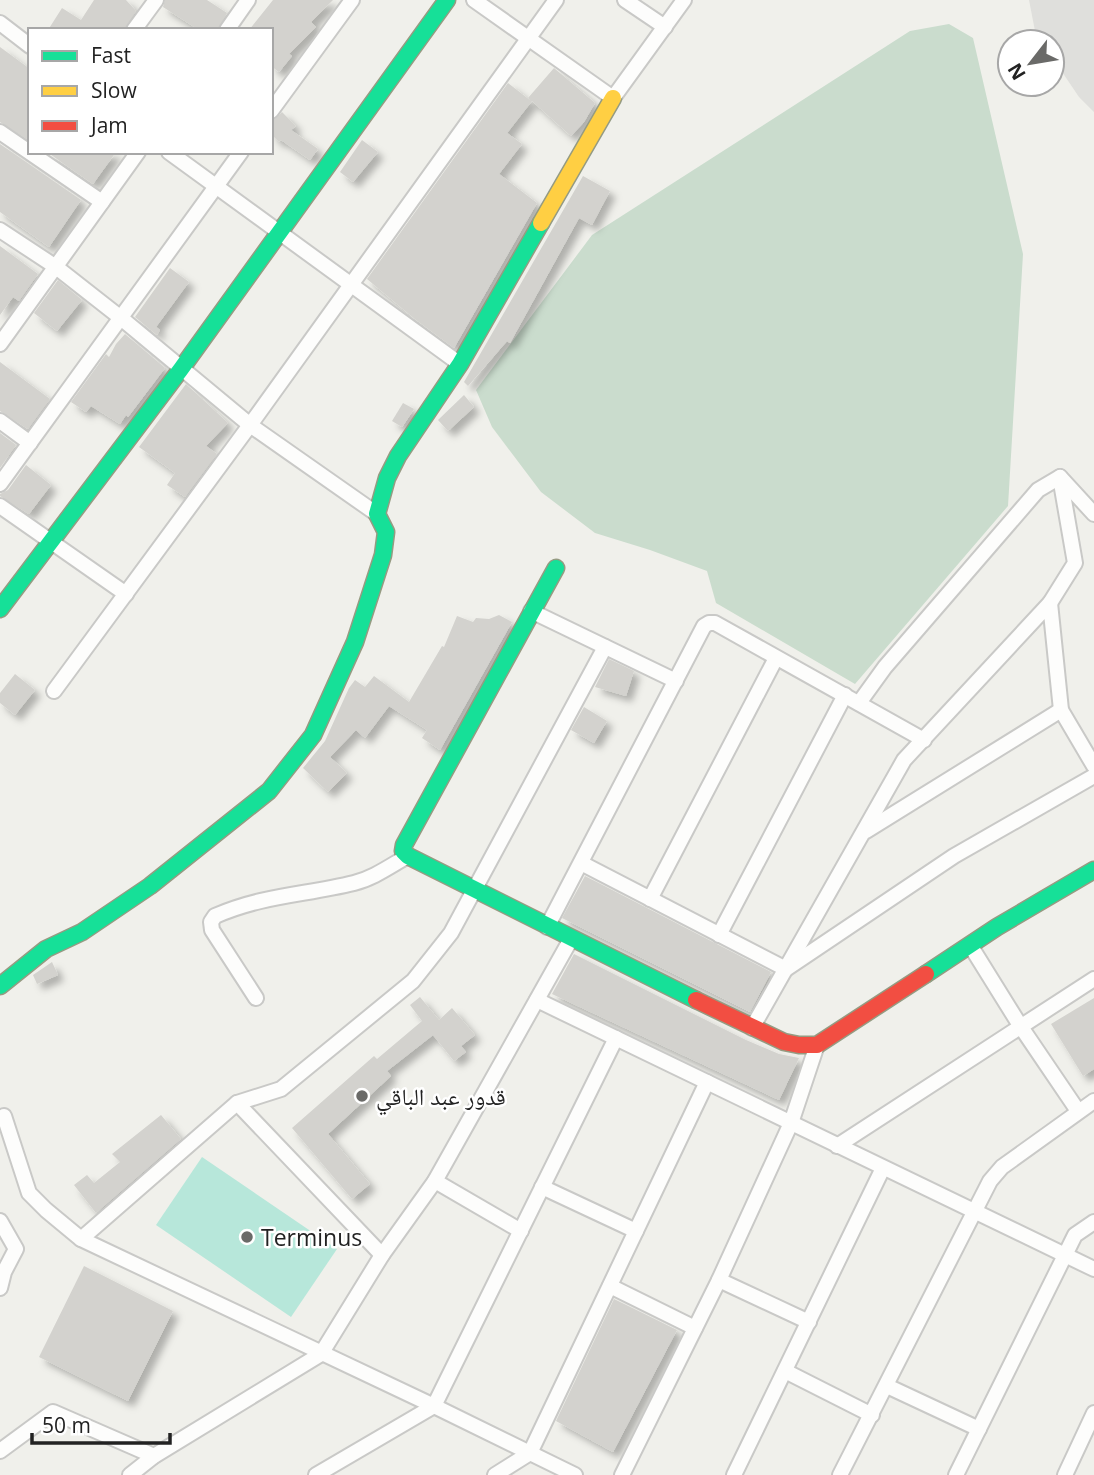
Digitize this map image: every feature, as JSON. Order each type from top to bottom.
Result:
[{"type":"street","points":[[135,28],[156,0]]},
{"type":"street","points":[[228,28],[248,0]]},
{"type":"street","points":[[273,108],[352,0]]},
{"type":"street","points":[[0,609],[181,369],[447,0]]},
{"type":"street","points":[[474,0],[613,98]]},
{"type":"street","points":[[54,691],[250,425],[556,0]]},
{"type":"street","points":[[625,0],[664,27]]},
{"type":"street","points":[[377,514],[387,478],[398,456],[460,364],[613,98],[684,0]]},
{"type":"street","points":[[0,23],[28,45]]},
{"type":"street","points":[[0,132],[28,151]]},
{"type":"street","points":[[32,154],[102,202]]},
{"type":"street","points":[[3,336],[137,154]]},
{"type":"street","points":[[172,154],[460,364]]},
{"type":"street","points":[[0,484],[240,154]]},
{"type":"street","points":[[0,230],[55,267],[121,318],[250,425],[377,514],[386,532],[383,555],[355,642],[313,735],[269,791],[150,886],[82,932],[46,949],[0,986]]},
{"type":"street","points":[[0,421],[30,443]]},
{"type":"street","points":[[1060,477],[1094,514]]},
{"type":"street","points":[[752,1028],[904,760],[1049,603],[1075,563],[1060,477]]},
{"type":"street","points":[[859,703],[885,667],[1038,490],[1060,477]]},
{"type":"street","points":[[0,506],[126,594]]},
{"type":"street","points":[[555,568],[404,845],[403,851],[408,856],[571,939],[791,1045],[817,1045],[970,945],[1094,870]]},
{"type":"street","points":[[1049,603],[1061,710],[1094,766]]},
{"type":"street","points":[[531,611],[676,681]]},
{"type":"street","points":[[547,927],[704,626],[709,623],[715,623],[924,740]]},
{"type":"street","points":[[81,1238],[237,1103],[281,1089],[413,981],[451,933],[605,647]]},
{"type":"street","points":[[650,899],[776,658]]},
{"type":"street","points":[[719,935],[845,695]]},
{"type":"street","points":[[862,833],[1061,710]]},
{"type":"street","points":[[786,969],[954,856],[1094,776]]},
{"type":"street","points":[[256,998],[212,930],[211,922],[215,916],[265,898],[355,883],[376,875],[408,856]]},
{"type":"street","points":[[581,863],[786,969]]},
{"type":"street","points":[[130,1475],[154,1456],[321,1353],[382,1255],[435,1181],[571,939]]},
{"type":"street","points":[[970,945],[1078,1111]]},
{"type":"street","points":[[837,1146],[1094,979]]},
{"type":"street","points":[[537,1000],[1094,1269]]},
{"type":"street","points":[[316,1475],[435,1405],[616,1038]]},
{"type":"street","points":[[622,1475],[719,1280],[791,1123],[817,1045]]},
{"type":"street","points":[[495,1475],[530,1453],[707,1082]]},
{"type":"street","points":[[839,1475],[995,1174],[1094,1101]]},
{"type":"street","points":[[237,1103],[382,1255]]},
{"type":"street","points":[[4,1116],[29,1192],[46,1210],[81,1238],[435,1405],[575,1475]]},
{"type":"street","points":[[734,1475],[883,1168]]},
{"type":"street","points":[[435,1181],[521,1231]]},
{"type":"street","points":[[542,1187],[636,1231]]},
{"type":"street","points":[[0,1221],[16,1249],[4,1272],[0,1288]]},
{"type":"street","points":[[956,1475],[1075,1235],[1094,1222]]},
{"type":"street","points":[[719,1280],[809,1322]]},
{"type":"street","points":[[610,1286],[695,1328]]},
{"type":"street","points":[[785,1371],[872,1415]]},
{"type":"street","points":[[887,1386],[979,1429]]},
{"type":"street","points":[[0,1451],[53,1412],[154,1456]]},
{"type":"street","points":[[1065,1475],[1094,1413]]},
{"type":"shaded area","points":[[1029,0],[1094,0],[1094,112],[1079,97],[1066,78],[1066,28],[1034,28]]},
{"type":"green space","points":[[949,24],[973,38],[1023,254],[1008,506],[855,684],[716,603],[707,571],[595,533],[541,492],[492,427],[476,390],[592,235],[910,31]]},
{"type":"green space","name":"Terminus","points":[[202,1157],[337,1249],[291,1317],[156,1225]]},
{"type":"building","points":[[94,0],[126,0],[136,11],[125,28],[49,28],[62,8],[81,20]]},
{"type":"building","points":[[165,0],[207,0],[227,13],[218,28],[196,28],[163,7]]},
{"type":"building","points":[[273,0],[333,0],[311,22],[316,27],[289,54],[292,56],[279,72],[273,68],[273,28],[251,28]]},
{"type":"building","points":[[0,47],[28,68],[28,140],[0,122]]},
{"type":"building","points":[[554,68],[595,103],[584,122],[571,136],[532,101],[507,133],[522,144],[499,174],[537,203],[454,348],[367,279],[508,83],[531,101],[528,98]]},
{"type":"building","points":[[282,112],[296,126],[291,130],[318,149],[310,160],[273,136],[275,119]]},
{"type":"building","points":[[362,140],[378,152],[353,182],[340,172]]},
{"type":"building","points":[[0,144],[81,200],[49,247],[0,212]]},
{"type":"building","points":[[50,154],[115,154],[93,184]]},
{"type":"building","points":[[583,176],[610,191],[592,225],[579,218],[510,343],[507,341],[468,386],[464,382]]},
{"type":"building","points":[[0,246],[38,274],[19,301],[13,297],[0,315]]},
{"type":"building","points":[[170,268],[189,282],[156,327],[160,330],[157,335],[135,317]]},
{"type":"building","points":[[58,280],[82,300],[57,331],[34,313]]},
{"type":"building","points":[[125,334],[165,368],[120,424],[91,406],[86,412],[71,402],[106,354],[109,357]]},
{"type":"building","points":[[0,362],[50,399],[28,429],[0,411]]},
{"type":"building","points":[[186,384],[228,423],[206,446],[217,454],[185,497],[167,485],[175,473],[139,447]]},
{"type":"building","points":[[464,395],[474,407],[448,431],[438,420]]},
{"type":"building","points":[[403,403],[414,409],[402,427],[392,421]]},
{"type":"building","points":[[0,433],[16,445],[0,468]]},
{"type":"building","points":[[26,465],[51,485],[29,514],[0,496],[8,490]]},
{"type":"building","points":[[499,615],[512,622],[440,750],[422,738],[427,730],[389,706],[365,738],[356,730],[330,757],[347,773],[328,792],[303,768],[325,741],[355,680],[365,687],[374,676],[409,702],[442,646],[444,647],[457,616],[473,622],[476,618],[489,619]]},
{"type":"building","points":[[609,659],[634,671],[626,696],[595,687]]},
{"type":"building","points":[[15,674],[35,690],[15,715],[0,703],[0,693]]},
{"type":"building","points":[[584,707],[607,721],[594,743],[571,730]]},
{"type":"building","points":[[585,876],[771,972],[750,1012],[562,918]]},
{"type":"building","points":[[574,954],[746,1040],[779,1054],[799,1058],[779,1100],[552,994]]},
{"type":"building","points":[[52,962],[58,975],[37,984],[33,975]]},
{"type":"building","points":[[420,997],[439,1020],[452,1008],[475,1035],[461,1046],[466,1052],[454,1061],[433,1035],[387,1071],[391,1076],[328,1134],[370,1184],[352,1199],[292,1128],[374,1056],[377,1059],[422,1021],[410,1005]]},
{"type":"building","points":[[1094,998],[1094,1069],[1083,1076],[1051,1024]]},
{"type":"building","points":[[161,1115],[181,1139],[96,1213],[74,1185],[87,1175],[94,1183],[120,1162],[112,1154]]},
{"type":"building","points":[[84,1266],[173,1311],[128,1401],[39,1357]]},
{"type":"building","points":[[614,1299],[677,1330],[613,1452],[556,1421]]},
{"type":"traffic: fast","points":[[0,609],[181,369],[447,0]]},
{"type":"traffic: fast","points":[[0,986],[46,949],[82,932],[150,886],[269,791],[313,735],[355,642],[383,555],[386,532],[377,514],[387,478],[398,456],[460,364],[541,223]]},
{"type":"traffic: fast","points":[[556,568],[403,851],[408,856],[696,1000]]},
{"type":"traffic: fast","points":[[926,974],[997,927],[1094,870]]},
{"type":"traffic: slow","points":[[541,223],[613,98]]},
{"type":"traffic: jam","points":[[696,1000],[784,1042],[817,1045],[926,974]]},
{"type":"place","name":"قدور عبد الباقي","points":[[362,1096]]},
{"type":"place","name":"Terminus","points":[[247,1237]]}]
